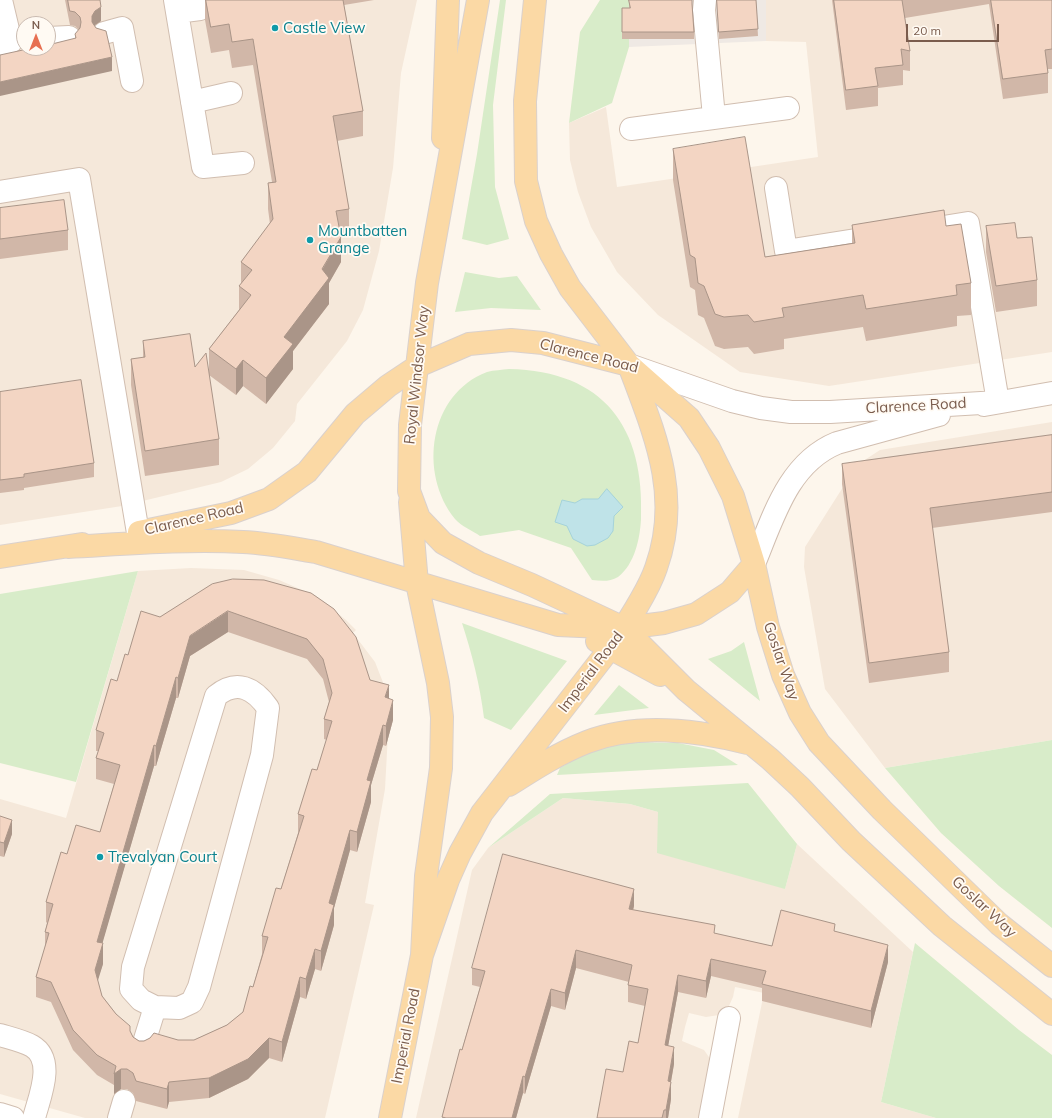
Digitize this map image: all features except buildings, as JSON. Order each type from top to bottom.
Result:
[{"type":"main road","points":[[440,201],[448,0]]},
{"type":"main road","name":"Royal Windsor Way","points":[[478,0],[466,74],[440,201],[427,283],[410,425],[409,491],[419,518],[443,543],[479,563],[532,585],[624,628]]},
{"type":"main road","points":[[535,0],[525,101],[526,182],[536,221],[551,254],[570,288],[629,365]]},
{"type":"main road","points":[[528,76],[549,0]]},
{"type":"main road","name":"Clarence Road","points":[[0,557],[68,547],[231,513],[269,499],[307,472],[355,414],[388,386],[418,366],[469,344],[511,340],[554,344],[629,365]]},
{"type":"main road","name":"Goslar Way","points":[[629,365],[689,418],[709,448],[733,496],[754,564],[768,627],[783,675],[800,713],[819,743],[882,810],[999,924],[1052,966]]},
{"type":"main road","name":"Imperial Road","points":[[390,1118],[422,955],[448,880],[460,853],[482,813],[611,647],[624,628],[656,568],[664,536],[666,502],[664,471],[657,439],[629,365]]},
{"type":"main road","name":"Imperial Road","points":[[409,491],[416,583],[438,683],[442,717],[441,768],[426,876],[422,955]]},
{"type":"main road","name":"Clarence Road","points":[[68,547],[170,542],[243,542],[316,552],[558,626],[624,628],[664,623],[696,614],[730,592],[754,564]]},
{"type":"main road","points":[[558,626],[611,647],[682,687]]},
{"type":"main road","points":[[624,628],[682,687],[754,745],[800,787],[851,841],[942,926],[1052,1014]]},
{"type":"main road","points":[[498,792],[565,752],[589,742],[621,734],[668,730],[693,731],[754,745]]},
{"type":"street","points":[[1,0],[12,43]]},
{"type":"street","points":[[705,0],[704,10],[714,117]]},
{"type":"street","points":[[200,9],[176,6],[204,168],[243,163]]},
{"type":"street","points":[[104,33],[122,28],[132,81]]},
{"type":"street","points":[[192,102],[231,93]]},
{"type":"street","points":[[631,129],[788,108]]},
{"type":"street","points":[[0,192],[79,179],[138,532]]},
{"type":"street","points":[[776,188],[786,251],[968,223],[998,402]]},
{"type":"street","name":"Clarence Road","points":[[629,365],[732,401],[761,408],[791,412],[830,412],[998,402]]},
{"type":"street","name":"Clarence Road","points":[[754,564],[782,496],[792,479],[806,463],[826,447],[892,427],[998,402],[1052,393]]},
{"type":"street","points":[[238,687],[252,690],[268,708],[262,755],[199,987],[192,1002],[179,1008],[155,1007],[141,1000],[131,989],[133,967],[187,788],[216,696],[224,690],[238,687]]},
{"type":"street","points":[[142,1049],[155,1007]]},
{"type":"street","points":[[710,1118],[729,1018]]},
{"type":"street","points":[[0,1035],[32,1046],[41,1053],[45,1064],[44,1077],[34,1118]]},
{"type":"street","points":[[0,1114],[13,1118]]},
{"type":"shaded area","points":[[0,0],[417,0],[401,73],[393,168],[379,251],[363,310],[347,341],[297,404],[295,421],[273,448],[248,469],[221,482],[122,506],[0,525]]},
{"type":"shaded area","points":[[633,0],[766,0],[766,41],[629,47],[629,24]]},
{"type":"shaded area","points":[[766,0],[1052,0],[1052,352],[829,386],[740,372],[658,315],[617,272],[591,227],[578,192],[570,160],[569,123],[606,107],[617,187],[818,157],[806,42],[766,41]]},
{"type":"shaded area","points":[[1052,422],[1052,740],[885,768],[825,689],[804,567],[805,547],[857,465],[880,450]]},
{"type":"shaded area","points":[[191,568],[244,570],[279,580],[316,596],[356,630],[353,633],[375,662],[386,690],[389,715],[385,789],[365,903],[374,905],[325,1118],[85,1118],[0,1094],[0,799],[66,818],[138,571]]},
{"type":"shaded area","points":[[563,798],[630,804],[658,812],[785,889],[797,844],[913,952],[881,1102],[936,1118],[738,1118],[764,993],[735,987],[733,997],[728,1008],[719,1015],[706,1017],[689,1013],[685,1027],[682,1041],[704,1050],[711,1060],[700,1118],[416,1118],[472,870],[488,848]]},
{"type":"green space","points":[[500,0],[506,0],[493,105],[495,187],[509,239],[487,245],[462,239],[477,154]]},
{"type":"green space","points":[[600,0],[633,0],[629,24],[629,47],[612,103],[569,123],[580,32]]},
{"type":"green space","points":[[465,272],[499,278],[517,276],[541,310],[491,308],[455,312]]},
{"type":"green space","points":[[509,369],[542,372],[570,380],[594,393],[612,410],[626,432],[635,457],[640,486],[641,519],[636,550],[624,572],[615,579],[605,581],[592,580],[571,548],[519,530],[480,536],[458,522],[443,500],[436,480],[434,458],[435,436],[442,416],[452,398],[467,383],[487,372]]},
{"type":"green space","points":[[138,571],[76,782],[0,763],[0,594]]},
{"type":"green space","points":[[462,623],[567,661],[511,730],[484,718],[475,670]]},
{"type":"green space","points":[[744,642],[760,701],[708,659],[731,651]]},
{"type":"green space","points":[[619,685],[649,708],[594,715]]},
{"type":"green space","points":[[1052,740],[1052,928],[999,886],[941,833],[885,768]]},
{"type":"green space","points":[[636,742],[678,743],[714,750],[738,765],[557,775],[560,768],[599,745]]},
{"type":"green space","points":[[748,783],[797,844],[785,889],[657,853],[658,812],[630,804],[563,798],[488,848],[550,794]]},
{"type":"green space","points":[[915,943],[1019,1030],[1052,1055],[1052,1118],[936,1118],[881,1102]]},
{"type":"water","points":[[607,489],[623,507],[614,516],[613,531],[608,538],[595,545],[587,546],[573,539],[567,526],[555,522],[562,500],[575,503],[582,499],[598,499]]},
{"type":"place","name":"Castle View","points":[[275,28]]},
{"type":"place","name":"Mountbatten Grange","points":[[310,240]]},
{"type":"place","name":"Trevalyan Court","points":[[100,857]]}]
